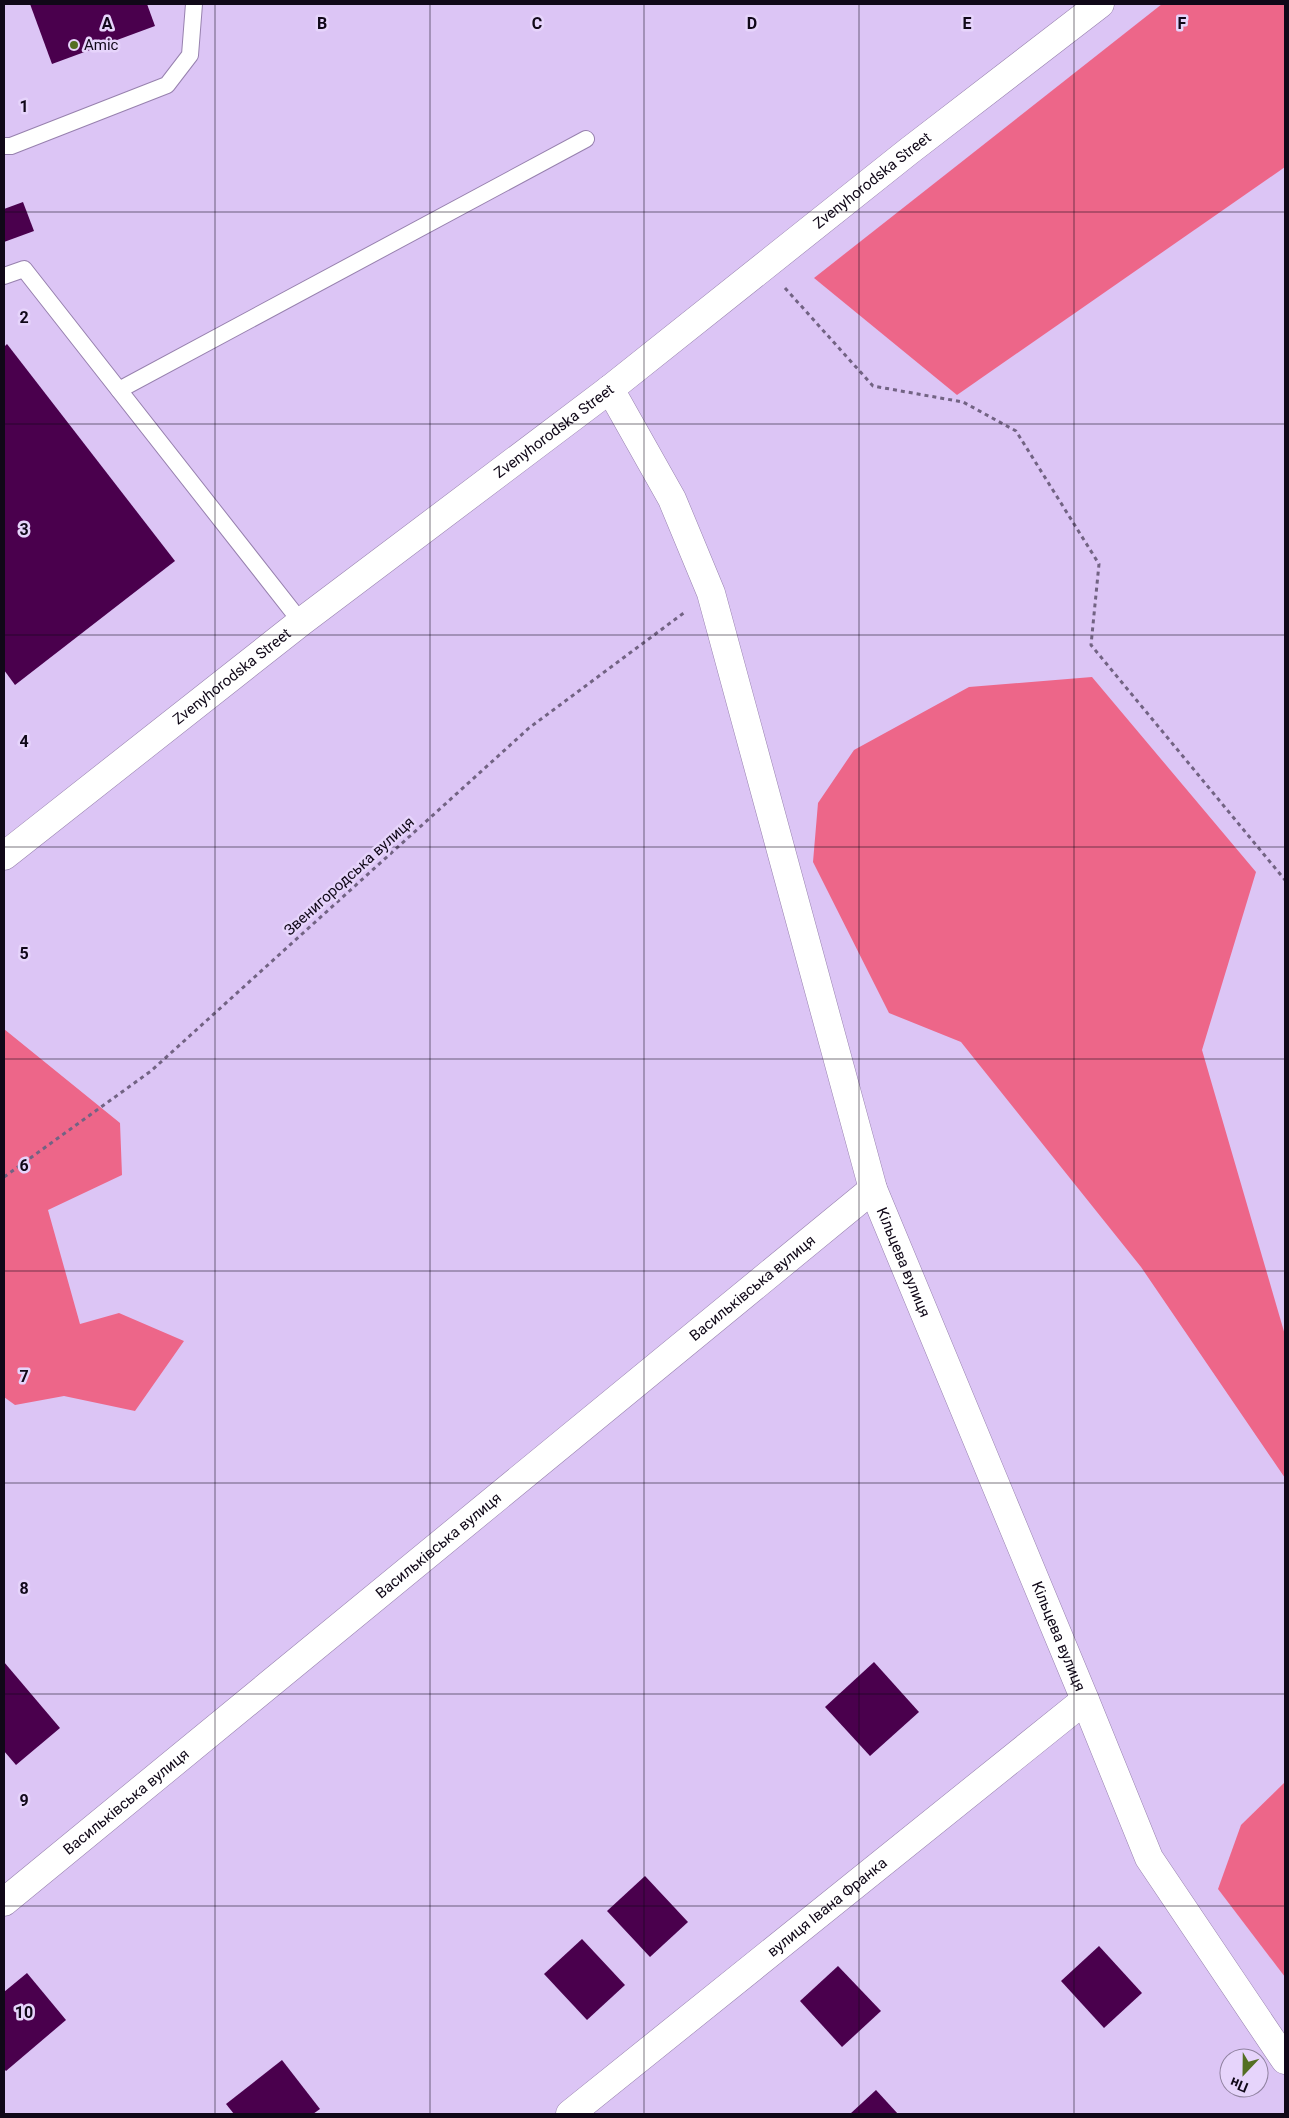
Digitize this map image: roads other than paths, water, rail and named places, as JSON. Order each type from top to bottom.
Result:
[{"type":"street","name":"Zvenyhorodska Street","points":[[4,856],[301,622],[610,388],[909,151],[1100,4]]},
{"type":"street","name":"Кільцева вулиця","points":[[610,388],[672,498],[711,593],[873,1189],[1086,1700],[1149,1858],[1285,2060]]},
{"type":"street","name":"Васильківська вулиця","points":[[4,1902],[873,1189]]},
{"type":"street","name":"вулиця Івана Франка","points":[[570,2114],[1086,1700]]},
{"type":"lane","points":[[4,146],[11,146],[167,85],[190,55],[194,4]]},
{"type":"lane","points":[[120,390],[586,139]]},
{"type":"lane","points":[[4,276],[24,269],[301,622]]},
{"type":"place","name":"Amic","points":[[74,45]]}]
